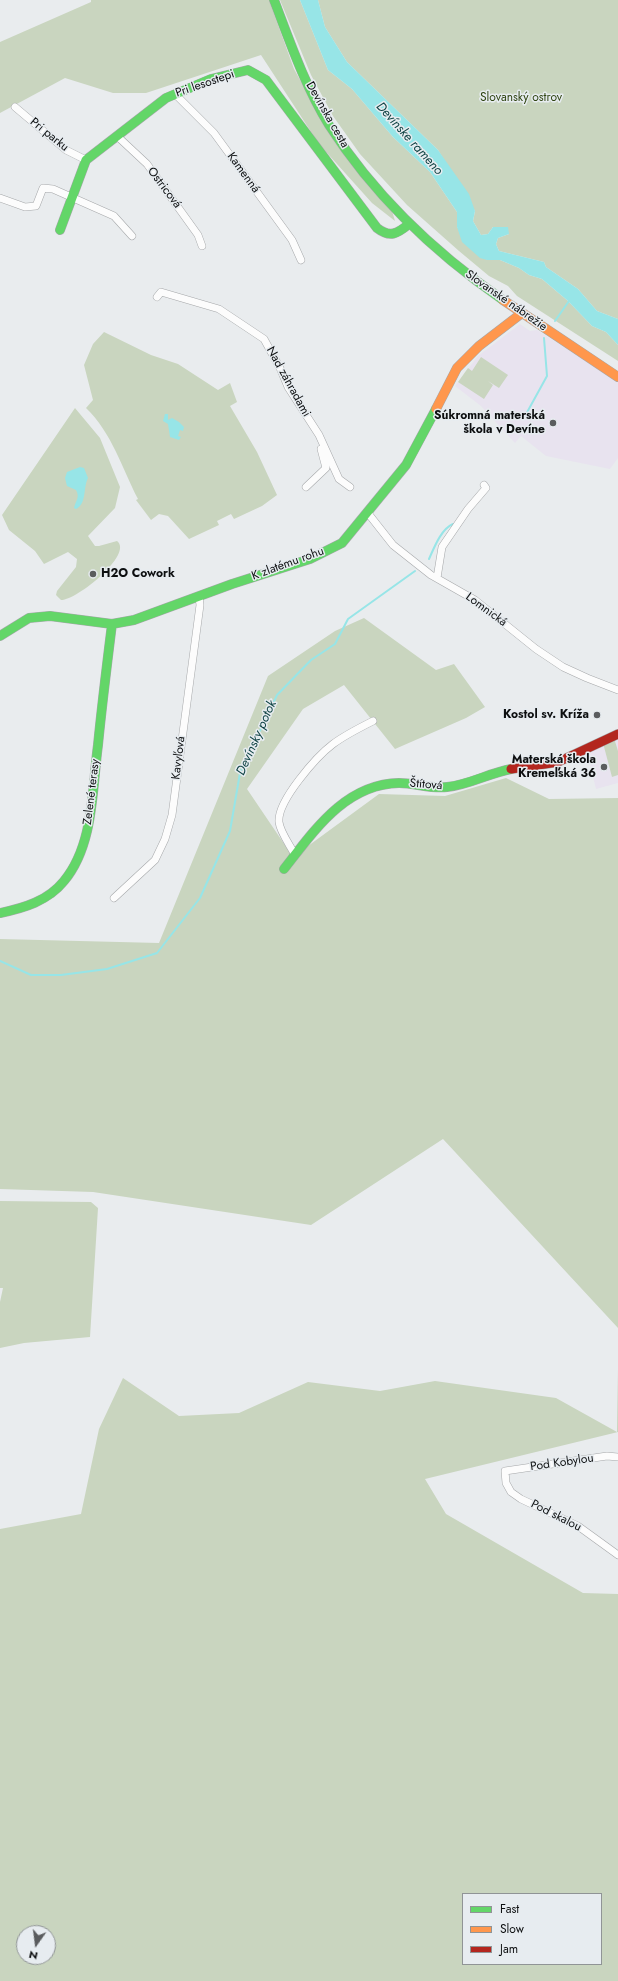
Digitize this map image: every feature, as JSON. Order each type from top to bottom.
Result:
[{"type":"street","name":"Devínska cesta","points":[[274,0],[290,43],[314,97],[330,126],[383,198],[402,216]]},
{"type":"street","name":"Pri lesostepi","points":[[86,160],[166,98],[211,79],[248,70],[266,80],[377,228],[386,235],[396,235],[410,224]]},
{"type":"street","name":"Kamenná","points":[[175,94],[214,133],[292,240],[300,260]]},
{"type":"street","name":"Pri parku","points":[[15,107],[66,150],[86,160]]},
{"type":"street","name":"Ostricová","points":[[118,136],[147,164],[198,235],[202,246]]},
{"type":"street","points":[[60,230],[86,160]]},
{"type":"street","points":[[0,198],[25,207],[36,206],[43,188],[53,189],[114,216],[132,236]]},
{"type":"street","name":"Slovanské nábrežie","points":[[402,216],[463,271],[522,313],[618,377]]},
{"type":"street","name":"Nad záhradami","points":[[157,297],[161,292],[220,309],[264,339],[280,368],[288,387],[319,435],[339,479],[350,487]]},
{"type":"street","name":"K zlatému rohu","points":[[0,636],[28,618],[50,616],[112,624],[134,620],[310,559],[342,543],[406,465],[423,435],[456,368],[479,346],[522,313]]},
{"type":"street","points":[[306,487],[326,468],[316,440],[319,435]]},
{"type":"street","points":[[437,578],[442,547],[468,509],[486,488],[484,485]]},
{"type":"street","name":"Lomnická","points":[[367,512],[393,545],[437,578],[475,600],[536,649],[563,667],[618,690]]},
{"type":"street","name":"Kavyľová","points":[[114,898],[155,860],[165,840],[172,815],[200,605],[199,597]]},
{"type":"street","name":"Zelené terasy","points":[[0,913],[27,907],[58,888],[71,873],[80,857],[86,839],[112,624]]},
{"type":"street","points":[[295,855],[279,823],[279,816],[290,792],[331,745],[373,721]]},
{"type":"street","name":"Štítová","points":[[284,869],[330,812],[359,792],[379,785],[414,783],[444,788],[455,786],[501,770],[528,768],[566,759],[618,734]]},
{"type":"street","name":"Pod Kobylou","points":[[505,1471],[607,1456],[618,1457]]},
{"type":"street","name":"Pod skalou","points":[[505,1471],[506,1483],[511,1492],[521,1499],[578,1526],[618,1555]]},
{"type":"shaded area","points":[[520,324],[530,331],[537,330],[618,382],[618,458],[610,469],[546,456],[521,436],[515,443],[481,406],[455,386],[478,356]]},
{"type":"shaded area","name":"Materská škola Kremeľská 36","points":[[618,736],[618,783],[596,789],[587,752]]},
{"type":"green space","points":[[91,0],[269,0],[294,69],[320,116],[392,211],[395,221],[372,203],[319,144],[261,55],[146,93],[113,93],[65,78],[0,113],[0,42],[91,2]]},
{"type":"green space","points":[[280,0],[300,0],[328,70],[352,89],[393,137],[430,172],[457,212],[457,227],[487,260],[500,260],[519,268],[529,275],[542,279],[568,301],[592,326],[606,332],[618,345],[618,361],[517,296],[508,286],[489,276],[407,205],[360,154],[333,116],[311,75]]},
{"type":"green space","name":"Slovanský ostrov","points":[[318,0],[618,0],[618,319],[597,311],[578,289],[546,267],[544,262],[499,251],[496,244],[498,238],[509,234],[503,228],[493,227],[488,234],[481,235],[473,221],[475,211],[438,150],[347,62],[325,27]]},
{"type":"green space","points":[[104,332],[151,355],[178,364],[218,390],[230,383],[237,402],[230,406],[257,452],[277,495],[262,506],[234,519],[231,514],[217,521],[219,525],[189,539],[168,516],[159,514],[151,520],[136,500],[138,499],[110,440],[103,428],[86,408],[93,400],[84,365],[93,344]]},
{"type":"green space","points":[[481,357],[508,375],[499,388],[488,381],[493,385],[484,399],[458,382],[468,368],[472,371]]},
{"type":"green space","points":[[75,408],[100,438],[120,487],[115,508],[88,536],[95,546],[117,541],[120,547],[118,556],[101,576],[78,593],[61,600],[56,595],[57,591],[76,567],[77,559],[68,552],[44,564],[35,551],[9,530],[2,515]]},
{"type":"green space","points":[[364,618],[436,670],[454,664],[485,707],[466,718],[395,749],[344,685],[303,709],[247,789],[293,857],[379,794],[445,796],[506,778],[549,799],[618,798],[618,1328],[443,1139],[311,1225],[93,1192],[0,1189],[0,939],[159,943],[268,676],[335,631]]},
{"type":"green space","points":[[614,738],[618,751],[618,775],[612,777],[603,743]]},
{"type":"green space","points":[[0,1201],[91,1202],[98,1208],[90,1337],[24,1343],[0,1348],[0,1302],[3,1288],[0,1288]]},
{"type":"green space","points":[[618,1369],[618,1432],[425,1479],[446,1514],[583,1593],[618,1594],[618,1981],[0,1981],[0,1529],[81,1514],[99,1429],[123,1378],[179,1416],[239,1413],[308,1382],[380,1391],[435,1381],[556,1398],[617,1432]]},
{"type":"water","name":"Devínske rameno","points":[[300,0],[318,0],[325,27],[347,62],[438,150],[469,194],[475,211],[473,221],[481,235],[488,234],[493,227],[508,227],[509,234],[498,238],[496,244],[499,251],[544,262],[546,267],[578,289],[597,311],[618,319],[618,345],[606,332],[592,326],[568,301],[542,279],[529,275],[519,268],[500,260],[487,260],[480,258],[462,242],[457,227],[457,212],[430,172],[393,137],[352,89],[328,70]]},
{"type":"water","points":[[165,414],[168,414],[168,420],[172,418],[184,427],[183,431],[180,430],[178,436],[181,437],[179,440],[170,437],[168,424],[163,421]]},
{"type":"water","points":[[80,467],[84,468],[88,478],[82,503],[76,509],[74,508],[78,497],[77,492],[76,490],[67,486],[65,478],[67,472]]},
{"type":"waterway","name":"Devínsky potok","points":[[555,321],[569,301]]},
{"type":"waterway","name":"Devínsky potok","points":[[525,416],[547,376],[544,338]]},
{"type":"waterway","name":"Devínsky potok","points":[[429,559],[441,534],[453,524]]},
{"type":"waterway","name":"Devínsky potok","points":[[0,961],[31,975],[61,975],[107,969],[157,953],[200,898],[230,831],[240,773],[277,695],[311,660],[335,644],[348,619],[415,571]]},
{"type":"traffic: fast","points":[[274,0],[298,64],[320,110],[347,151],[386,199],[407,221],[453,263],[503,300]]},
{"type":"traffic: fast","points":[[60,230],[86,160],[166,98],[211,79],[248,70],[266,80],[377,228],[386,233],[393,234],[409,224]]},
{"type":"traffic: fast","points":[[0,636],[29,618],[50,616],[112,624],[134,620],[232,584],[310,559],[342,543],[406,465],[436,409]]},
{"type":"traffic: fast","points":[[0,913],[27,906],[51,894],[64,881],[74,867],[81,851],[93,798],[112,624]]},
{"type":"traffic: fast","points":[[284,869],[319,825],[332,812],[362,792],[380,785],[399,783],[435,787],[455,786],[511,769]]},
{"type":"traffic: slow","points":[[503,300],[618,377]]},
{"type":"traffic: slow","points":[[436,409],[457,368],[479,346],[522,313]]},
{"type":"traffic: jam","points":[[511,769],[558,762],[618,734]]},
{"type":"place","name":"Súkromná materská škola v Devíne","points":[[553,423]]},
{"type":"place","name":"H2O Cowork","points":[[93,574]]},
{"type":"place","name":"Kostol sv. Kríža","points":[[597,715]]},
{"type":"place","name":"Materská škola Kremeľská 36","points":[[604,767]]}]
